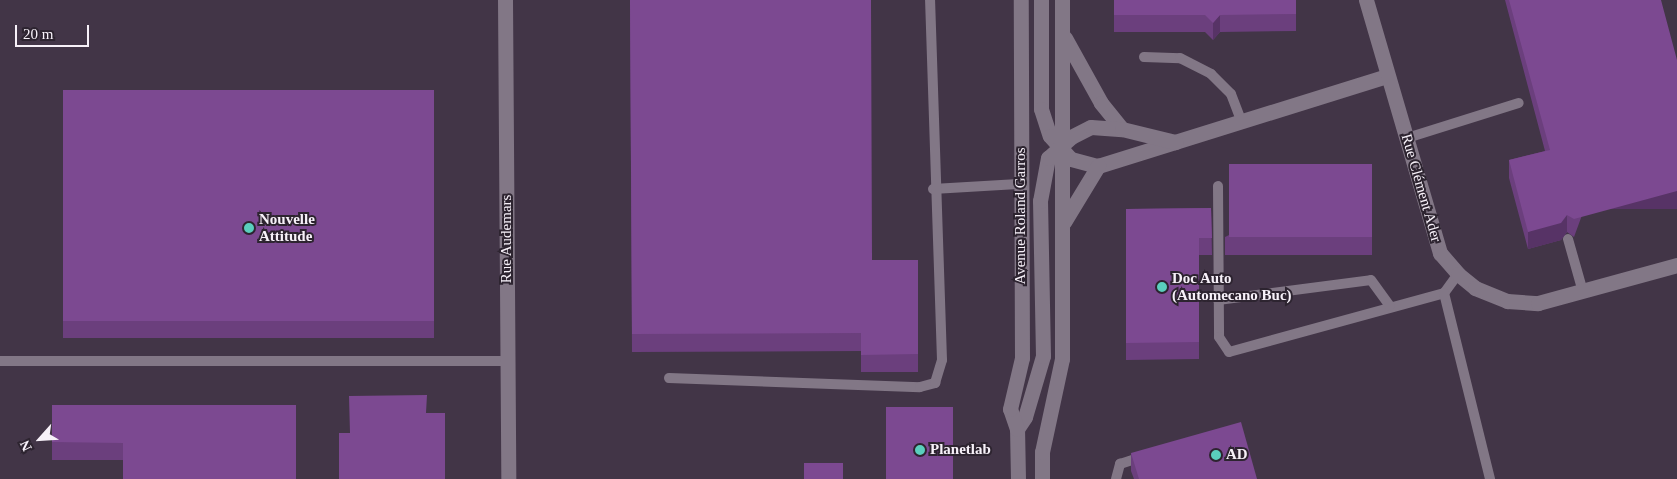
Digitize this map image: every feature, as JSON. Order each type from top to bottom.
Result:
[{"type":"street","name":"Rue Audemars","points":[[505,0],[508,479]]},
{"type":"street","name":"Avenue Roland Garros","points":[[1018,479],[1017,429],[1010,409],[1022,358],[1020,184],[1021,0]]},
{"type":"street","points":[[1040,0],[1041,109],[1050,136],[1071,159],[1098,166],[1242,123],[1388,76]]},
{"type":"street","points":[[1042,479],[1042,452],[1062,359],[1062,0]]},
{"type":"street","name":"Rue Clément Ader","points":[[1367,0],[1440,253],[1458,274],[1475,288],[1507,301],[1538,303],[1677,265]]},
{"type":"street","points":[[1063,34],[1089,84],[1122,129]]},
{"type":"street","points":[[1061,147],[1091,127],[1122,129],[1177,142]]},
{"type":"street","name":"Avenue Roland Garros","points":[[1017,429],[1026,417],[1043,356],[1040,201],[1048,158],[1061,147]]},
{"type":"street","points":[[1063,226],[1098,166]]},
{"type":"lane","points":[[669,378],[920,387],[935,383],[942,360],[933,189],[930,0]]},
{"type":"lane","points":[[1144,57],[1180,58],[1211,74],[1230,94],[1242,123]]},
{"type":"lane","points":[[1406,138],[1519,103]]},
{"type":"lane","points":[[933,189],[1020,184]]},
{"type":"lane","points":[[1218,186],[1219,337],[1229,352],[1390,306],[1444,293],[1458,274]]},
{"type":"lane","points":[[1568,238],[1583,292]]},
{"type":"lane","points":[[1218,300],[1371,280],[1390,306]]},
{"type":"lane","points":[[1444,293],[1490,479]]},
{"type":"lane","points":[[0,361],[507,361]]},
{"type":"lane","points":[[1116,479],[1120,464],[1154,453]]},
{"type":"shaded area","points":[[0,0],[1677,0],[1677,479],[0,479]]},
{"type":"building","points":[[630,0],[871,0],[872,260],[918,260],[918,354],[861,355],[861,333],[632,334]]},
{"type":"building","points":[[1114,0],[1296,0],[1296,14],[1220,15],[1213,23],[1205,15],[1114,15]]},
{"type":"building","points":[[1509,0],[1661,0],[1677,60],[1677,191],[1574,219],[1567,215],[1561,223],[1528,232],[1509,160],[1550,150]]},
{"type":"building","name":"Nouvelle Attitude","points":[[63,90],[434,90],[434,321],[63,321]]},
{"type":"building","points":[[1229,164],[1372,164],[1372,237],[1229,237]]},
{"type":"building","name":"Doc Auto (Automecano Buc)","points":[[1211,208],[1212,238],[1199,238],[1199,342],[1126,343],[1126,209]]},
{"type":"building","points":[[427,395],[426,413],[445,413],[445,479],[339,479],[339,433],[350,433],[349,396]]},
{"type":"building","points":[[52,405],[296,405],[296,479],[123,479],[123,443],[52,442]]},
{"type":"building","name":"Planetlab","points":[[886,407],[953,407],[953,479],[886,479]]},
{"type":"building","points":[[1241,422],[1257,479],[1139,479],[1131,453]]},
{"type":"building","points":[[804,463],[843,463],[843,479],[804,479]]},
{"type":"place","name":"Nouvelle Attitude","points":[[249,228]]},
{"type":"place","name":"Doc Auto (Automecano Buc)","points":[[1162,287]]},
{"type":"place","name":"Planetlab","points":[[920,450]]},
{"type":"place","name":"AD","points":[[1216,455]]}]
